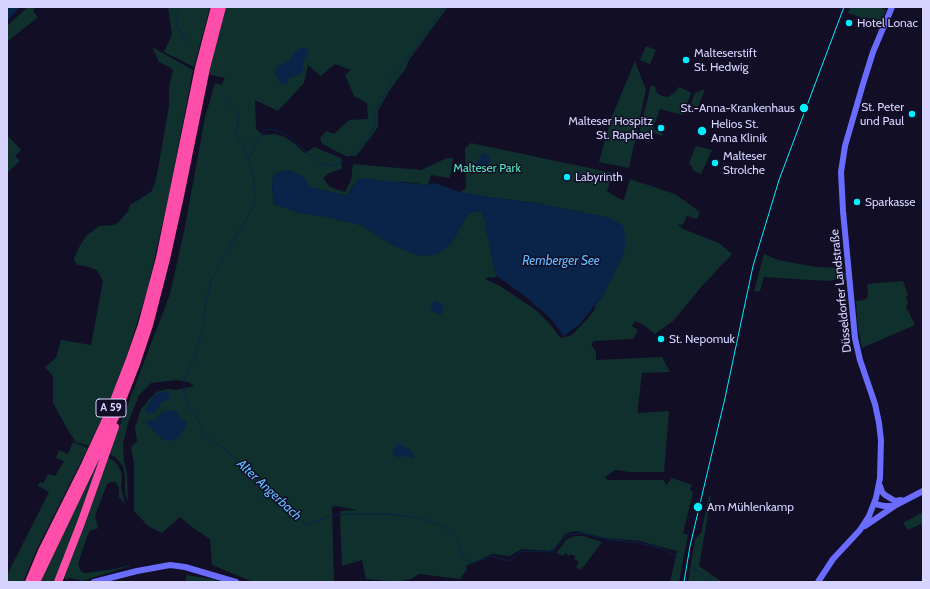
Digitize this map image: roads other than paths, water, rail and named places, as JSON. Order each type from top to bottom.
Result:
[{"type":"highway","name":"A 59","points":[[28,582],[85,465],[110,411],[130,362],[142,325],[160,258],[199,68],[215,7]]},
{"type":"highway","name":"A 59","points":[[36,582],[106,437],[123,398],[149,325],[178,203],[206,68],[222,7]]},
{"type":"highway","points":[[58,582],[112,438],[123,398]]},
{"type":"highway","points":[[62,572],[65,582]]},
{"type":"main road","name":"Düsseldorfer Landstraße","points":[[818,582],[833,559],[860,530],[869,516],[875,504],[879,483],[881,440],[879,423],[875,404],[860,360],[856,340],[841,172],[846,146],[865,77],[892,7]]},
{"type":"main road","points":[[879,483],[882,492],[891,499],[895,501],[908,498]]},
{"type":"main road","points":[[860,530],[896,505],[923,490]]},
{"type":"main road","points":[[875,504],[887,506],[896,505]]},
{"type":"main road","points":[[94,582],[156,567],[173,565],[236,582]]},
{"type":"water","points":[[7,7],[20,7],[7,21]]},
{"type":"water","points":[[304,47],[309,50],[304,60],[302,74],[291,77],[288,79],[287,83],[281,84],[275,74],[277,66],[290,61],[295,51]]},
{"type":"water","points":[[482,153],[486,154],[491,161],[481,171],[476,172],[474,170]]},
{"type":"water","name":"Remberger See","points":[[287,170],[303,176],[310,187],[347,196],[359,178],[428,185],[435,183],[460,192],[536,203],[610,218],[623,226],[626,240],[624,253],[603,295],[579,325],[564,336],[552,320],[525,296],[497,276],[494,268],[485,221],[481,211],[469,213],[451,243],[446,248],[437,254],[425,256],[418,255],[396,247],[361,225],[332,218],[299,213],[274,204],[272,186],[274,175]]},
{"type":"water","points":[[435,300],[443,305],[444,308],[441,315],[431,311],[430,308]]},
{"type":"water","points":[[166,391],[169,393],[170,399],[161,403],[154,413],[152,414],[146,412],[145,410],[154,396]]},
{"type":"water","points":[[163,411],[177,411],[179,418],[186,421],[185,428],[181,434],[176,439],[171,441],[164,440],[146,424],[147,421],[156,420]]},
{"type":"water","points":[[398,443],[411,450],[414,457],[411,459],[405,454],[401,458],[394,456],[392,453],[396,447],[396,444]]},
{"type":"waterway","points":[[177,7],[178,14],[176,24],[187,42]]},
{"type":"waterway","name":"Alter Angerbach","points":[[347,158],[369,137],[375,126],[375,112],[391,79],[428,32],[445,7]]},
{"type":"waterway","points":[[223,99],[234,108],[239,117],[236,133],[248,158]]},
{"type":"waterway","name":"Alter Angerbach","points":[[345,160],[331,166],[323,165],[287,135],[276,130],[268,129],[259,136],[256,141],[248,159],[253,174],[256,202],[212,278],[206,301],[203,329],[195,356],[184,379],[184,392],[191,410],[199,421],[205,436],[225,449],[251,473],[267,492],[278,501],[289,507],[306,525],[330,516],[347,514],[390,514],[424,519],[448,530],[458,539],[466,560],[473,563],[492,556],[508,561],[521,552],[554,551],[566,535],[581,533],[606,539],[639,543],[661,548],[677,557]]},
{"type":"waterway","name":"Alter Angerbach","points":[[692,567],[712,582]]},
{"type":"tram line","points":[[684,582],[690,546],[725,398],[753,266],[779,180],[844,7]]},
{"type":"place","name":"Hotel Lonac","points":[[849,23]]},
{"type":"place","name":"Malteserstift St. Hedwig","points":[[686,60]]},
{"type":"place","name":"St.-Anna-Krankenhaus","points":[[804,108]]},
{"type":"place","name":"St. Peter und Paul","points":[[912,114]]},
{"type":"place","name":"Malteser Hospitz St. Raphael","points":[[661,128]]},
{"type":"place","name":"Helios St. Anna Klinik","points":[[702,131]]},
{"type":"place","name":"Malteser Strolche","points":[[715,163]]},
{"type":"place","name":"Labyrinth","points":[[567,177]]},
{"type":"place","name":"Sparkasse","points":[[857,202]]},
{"type":"place","name":"St. Nepomuk","points":[[661,339]]},
{"type":"place","name":"Am Mühlenkamp","points":[[698,507]]},
{"type":"park label","name":"Malteser Park","points":[[487,168]]}]
